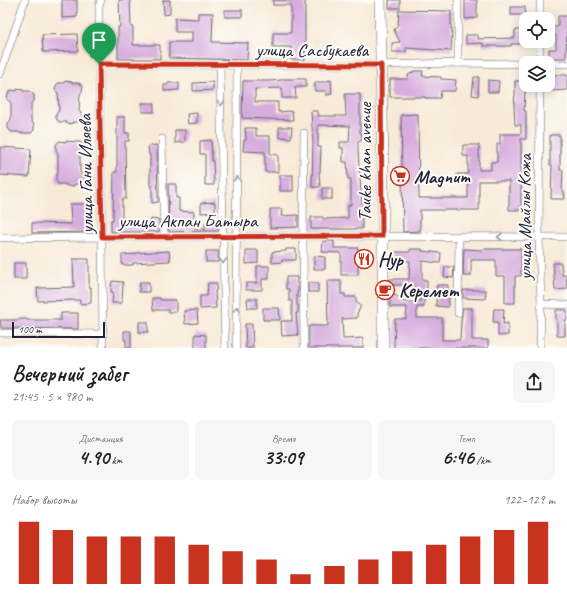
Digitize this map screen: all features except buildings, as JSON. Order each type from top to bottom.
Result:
[{"type":"main road","name":"Tauke khan avenue","points":[[375,0],[378,65]]},
{"type":"main road","name":"Tauke khan avenue","points":[[380,0],[378,65],[379,236],[383,348]]},
{"type":"main road","name":"Tauke khan avenue","points":[[376,348],[379,236]]},
{"type":"street","points":[[0,74],[25,0]]},
{"type":"street","name":"улица Гани Иляева","points":[[100,0],[99,64],[104,348]]},
{"type":"street","points":[[458,0],[458,64]]},
{"type":"street","points":[[540,0],[540,12]]},
{"type":"street","name":"улица Сасбукаева","points":[[99,64],[519,64]]},
{"type":"street","points":[[220,64],[225,348]]},
{"type":"street","points":[[236,348],[237,64]]},
{"type":"street","points":[[555,64],[567,64]]},
{"type":"street","name":"улица Майлы Кожа","points":[[540,92],[540,348]]},
{"type":"street","points":[[304,133],[304,348]]},
{"type":"street","points":[[162,139],[164,236]]},
{"type":"street","name":"улица Акпан Батыра","points":[[0,238],[164,236],[567,237]]},
{"type":"street","points":[[458,313],[459,237]]},
{"type":"street","points":[[541,304],[567,305]]},
{"type":"street","points":[[0,333],[103,334]]},
{"type":"place","name":"Magnum","points":[[400,176]]},
{"type":"place","name":"Нур","points":[[364,259]]},
{"type":"place","name":"Керемет","points":[[385,290]]},
{"type":"route","points":[[99,64],[381,65],[383,170],[382,236],[102,237],[99,64]]}]
